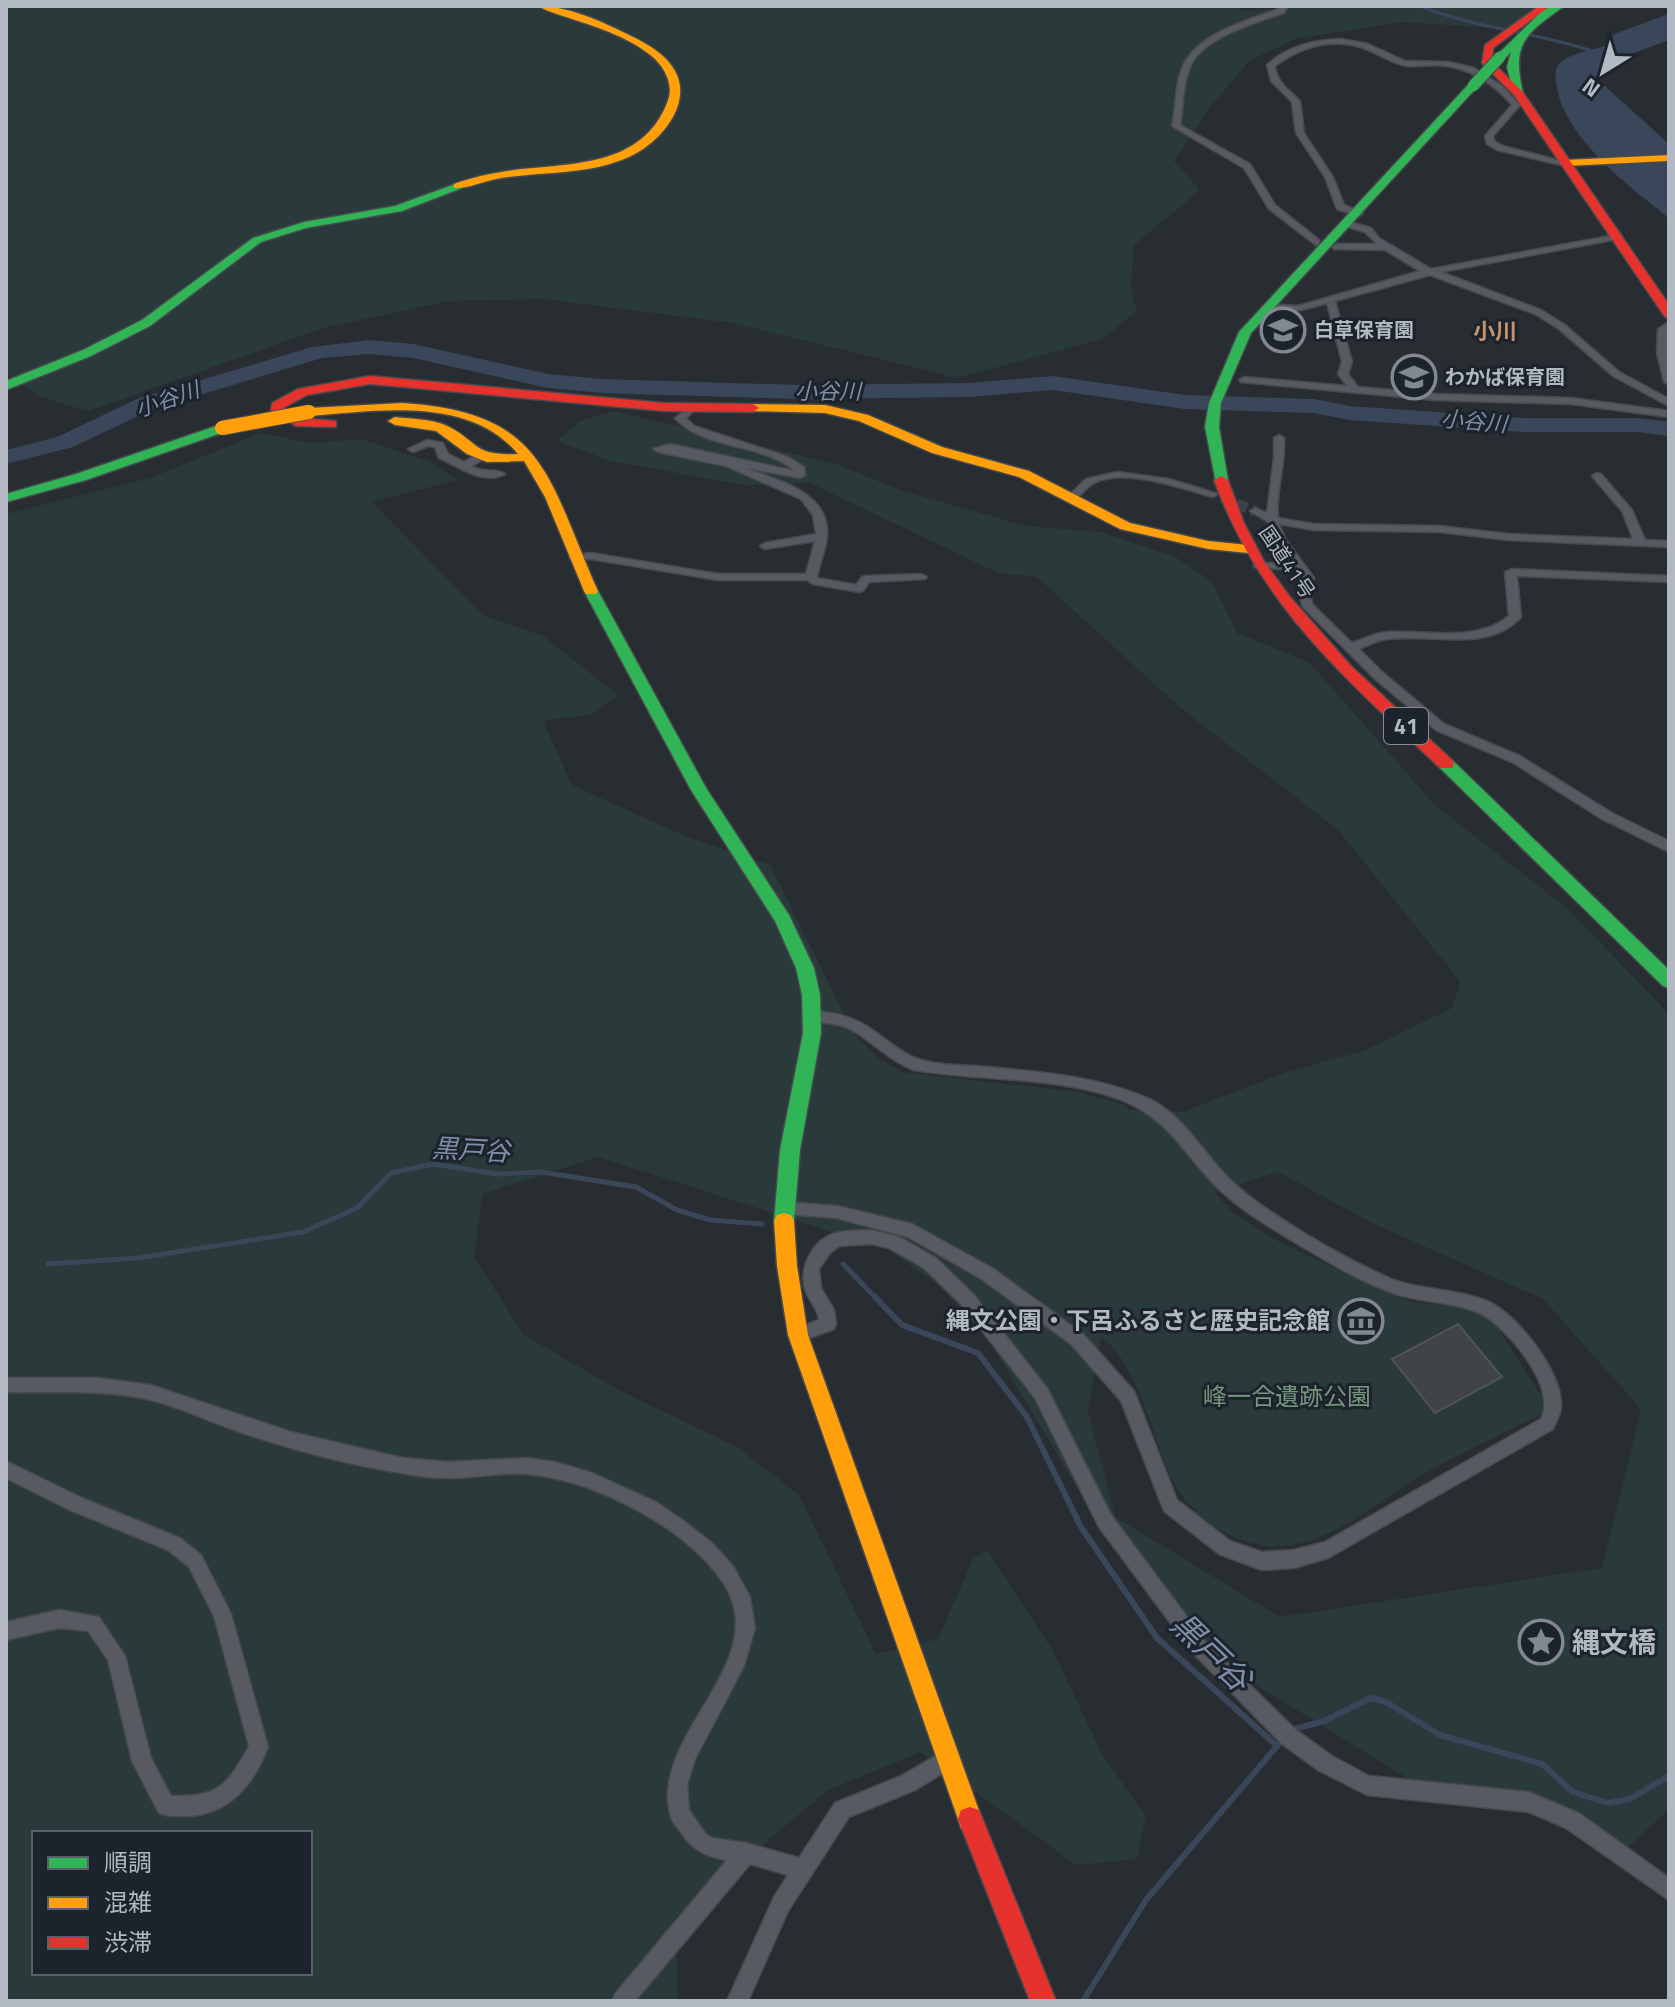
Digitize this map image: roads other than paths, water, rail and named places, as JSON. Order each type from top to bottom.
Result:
[{"type":"main road","points":[[6,386],[143,326],[191,292],[241,250],[270,234],[398,209],[491,175],[601,163],[646,144],[673,111],[679,84],[672,68],[638,42],[543,6]]},
{"type":"main road","points":[[1545,6],[1488,47],[1485,56],[1487,63],[1506,86],[1518,93],[1574,162],[1669,314]]},
{"type":"main road","name":"国道41号","points":[[1559,6],[1545,13],[1500,57],[1245,332],[1215,403],[1212,427],[1217,468],[1229,509],[1253,557],[1308,630],[1669,981]]},
{"type":"main road","points":[[1518,93],[1512,67],[1520,37]]},
{"type":"main road","points":[[1574,162],[1669,158]]},
{"type":"main road","points":[[529,457],[473,461],[454,435],[426,423],[302,425],[288,421],[277,411],[277,406],[303,392],[370,380],[692,408],[825,409],[846,413],[937,450],[1024,474],[1111,520],[1133,528],[1253,557]]},
{"type":"main road","points":[[6,498],[81,477],[222,428],[309,412],[422,409],[462,414],[497,428],[529,457],[540,472],[574,557],[706,804],[784,918],[806,972],[812,1016],[784,1208],[786,1283],[798,1335],[946,1760],[1043,2001]]},
{"type":"street","points":[[1284,6],[1281,11],[1203,45],[1189,60],[1183,78],[1176,126],[1247,166],[1272,207],[1316,242]]},
{"type":"street","points":[[1574,162],[1500,148],[1490,142],[1489,136],[1516,105],[1496,82],[1481,73],[1441,63],[1406,63],[1354,43],[1333,42],[1297,49],[1271,65],[1270,72],[1281,89],[1296,101],[1301,135],[1325,169],[1340,207],[1387,247],[1433,273],[1538,312],[1562,327],[1616,374],[1669,403]]},
{"type":"street","points":[[1267,307],[1298,309],[1408,276],[1509,254],[1618,236]]},
{"type":"street","points":[[1337,247],[1387,247]]},
{"type":"street","points":[[1330,298],[1347,362],[1343,374],[1355,390]]},
{"type":"street","points":[[1669,325],[1662,334],[1662,353],[1669,382]]},
{"type":"street","points":[[1244,380],[1355,390],[1571,401],[1669,414]]},
{"type":"street","points":[[692,408],[680,418],[690,428],[796,465],[800,475],[792,477],[757,464],[659,447],[659,450],[729,464],[805,497],[818,511],[822,536],[811,577]]},
{"type":"street","points":[[1279,438],[1280,465],[1273,520],[1290,551],[1291,561],[1308,578],[1304,591],[1307,605],[1440,727],[1516,759],[1594,808],[1669,847]]},
{"type":"street","points":[[413,449],[434,443],[439,445],[448,460],[473,461],[474,473],[500,474]]},
{"type":"street","points":[[1071,498],[1090,481],[1116,476],[1177,483],[1213,494]]},
{"type":"street","points":[[1597,476],[1627,510],[1640,542]]},
{"type":"street","points":[[1255,511],[1273,520],[1314,527],[1440,529],[1508,537],[1669,544]]},
{"type":"street","points":[[765,546],[822,536]]},
{"type":"street","points":[[574,557],[591,556],[718,577],[811,577]]},
{"type":"street","points":[[1253,557],[1280,566],[1291,561]]},
{"type":"street","points":[[1351,648],[1380,637],[1452,638],[1508,624],[1515,617],[1511,572],[1669,579]]},
{"type":"street","points":[[811,577],[813,581],[859,589],[866,579],[921,577]]},
{"type":"street","points":[[784,1208],[837,1212],[912,1231],[986,1273],[1077,1339],[1128,1396],[1170,1505],[1225,1548],[1262,1561],[1294,1559],[1328,1550],[1547,1424],[1555,1414],[1555,1398],[1550,1383],[1498,1316],[1461,1300],[1397,1289],[1305,1238],[1226,1186],[1167,1119],[1146,1104],[1064,1082],[914,1064],[896,1056],[852,1021],[836,1015],[812,1016]]},
{"type":"street","points":[[798,1335],[828,1324],[826,1310],[813,1289],[811,1268],[836,1240],[871,1237],[893,1242],[930,1263],[967,1299],[1041,1393],[1105,1521],[1199,1647],[1289,1737],[1325,1763],[1367,1785],[1529,1802],[1573,1821],[1669,1890]]},
{"type":"street","points":[[6,1385],[125,1389],[153,1393],[298,1442],[420,1467],[550,1469],[591,1482],[665,1516],[692,1535],[717,1562],[741,1596],[748,1624],[743,1652],[681,1765],[676,1787],[683,1820],[699,1840],[720,1851],[746,1853],[802,1869]]},
{"type":"street","points":[[6,1469],[76,1504],[174,1544],[195,1561],[222,1614],[259,1747],[235,1790],[201,1808],[166,1806],[142,1761],[116,1656],[93,1623],[59,1619],[6,1631]]},
{"type":"street","points":[[737,2001],[781,1904],[842,1810],[908,1783],[946,1760]]},
{"type":"street","points":[[622,2001],[746,1853]]},
{"type":"water","points":[[1669,14],[1669,40],[1613,61],[1596,78],[1669,144],[1669,218],[1617,175],[1584,141],[1561,102],[1556,68],[1569,57],[1610,44],[1614,34]]},
{"type":"waterway","points":[[1420,6],[1463,20],[1595,52]]},
{"type":"waterway","name":"小谷川","points":[[6,457],[65,442],[145,404],[320,352],[369,347],[413,351],[548,381],[602,386],[801,392],[970,390],[1053,383],[1185,402],[1314,406],[1349,413],[1523,425],[1638,425],[1669,429]]},
{"type":"waterway","name":"黒戸谷","points":[[48,1264],[138,1258],[303,1232],[357,1208],[391,1173],[433,1164],[498,1174],[541,1172],[636,1187],[677,1210],[710,1220],[762,1224]]},
{"type":"waterway","name":"黒戸谷","points":[[843,1264],[877,1299]]},
{"type":"waterway","name":"黒戸谷","points":[[875,1297],[902,1325],[978,1353],[1027,1417],[1081,1527],[1157,1638],[1276,1745]]},
{"type":"waterway","name":"黒戸谷","points":[[1291,1730],[1324,1721],[1371,1698],[1386,1702],[1440,1735],[1542,1764],[1573,1792],[1608,1803],[1630,1799],[1669,1776]]},
{"type":"waterway","points":[[1083,2001],[1146,1900],[1284,1738]]},
{"type":"tunnel","points":[[1222,498],[1255,511]]},
{"type":"place","name":"白草保育園","points":[[1283,330]]},
{"type":"place","name":"わかば保育園","points":[[1414,377]]},
{"type":"place","name":"縄文公園・下呂ふるさと歴史記念館","points":[[1361,1321]]},
{"type":"place","name":"縄文橋","points":[[1541,1642]]},
{"type":"district","name":"小川","points":[[1495,331]]},
{"type":"park label","name":"峰一合遺跡公園","points":[[1287,1397]]}]
